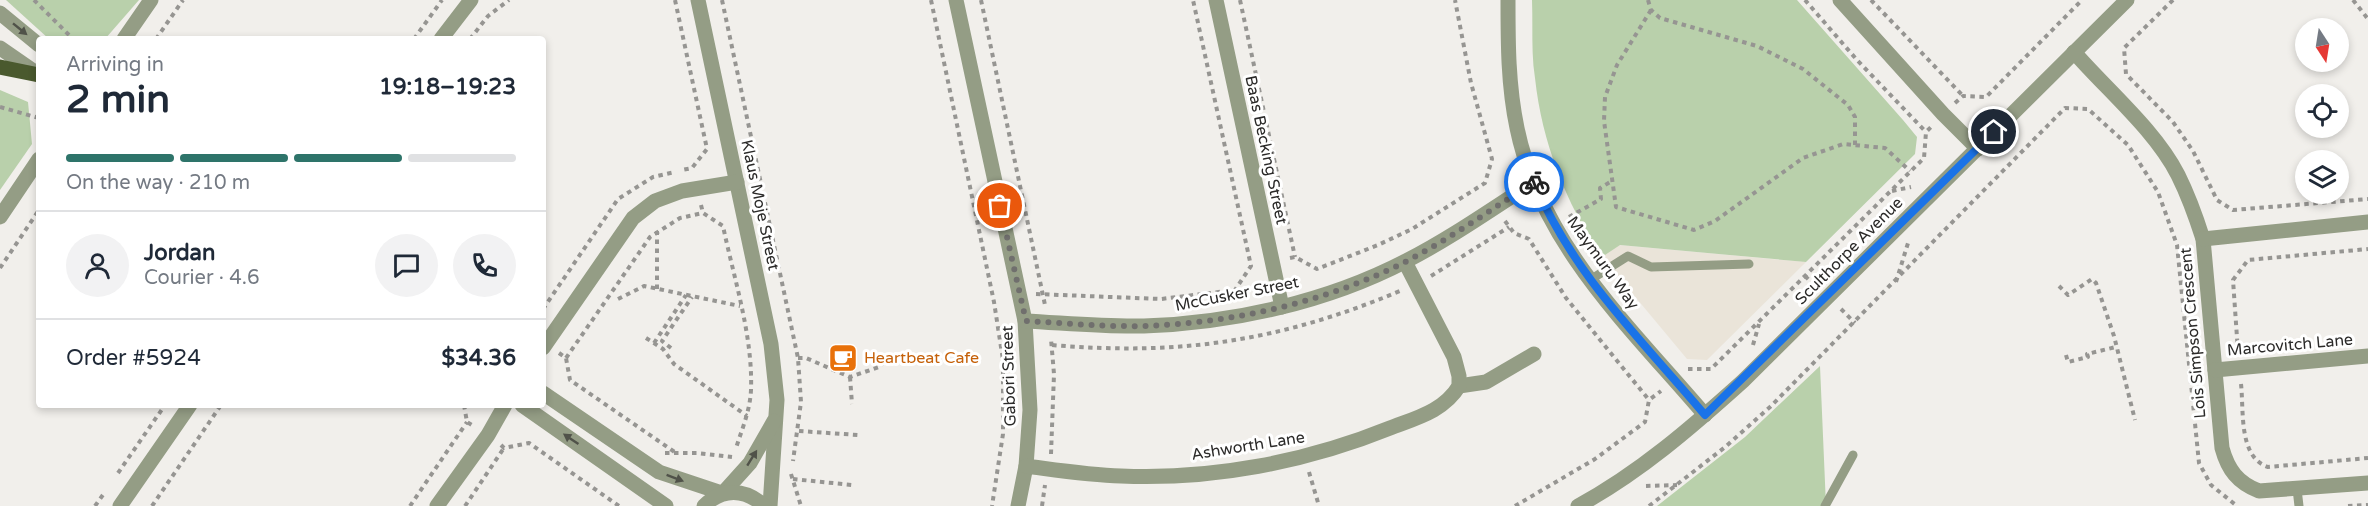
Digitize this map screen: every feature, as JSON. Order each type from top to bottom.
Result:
[{"type":"main road","points":[[0,67],[36,74]]},
{"type":"street","points":[[126,36],[151,0]]},
{"type":"street","points":[[443,36],[471,0]]},
{"type":"street","name":"Klaus Moje Street","points":[[698,0],[771,344],[777,400],[770,506]]},
{"type":"street","name":"Gabori Street","points":[[956,0],[1026,321],[1030,410],[1026,466],[1018,506]]},
{"type":"street","name":"Baas Becking Street","points":[[1216,0],[1282,307]]},
{"type":"street","name":"Maymuru Way","points":[[1508,0],[1511,93],[1517,130],[1534,182],[1553,225],[1590,280],[1705,415]]},
{"type":"street","points":[[1840,0],[1943,114],[1978,148]]},
{"type":"street","name":"Sculthorpe Avenue","points":[[1578,506],[1645,463],[1705,415],[2127,0]]},
{"type":"street","points":[[0,13],[36,43]]},
{"type":"street","points":[[0,48],[36,73]]},
{"type":"street","name":"Lois Simpson Crescent","points":[[2074,52],[2164,152],[2178,173],[2203,239],[2226,464],[2246,486],[2259,491],[2368,483]]},
{"type":"street","points":[[0,217],[36,163]]},
{"type":"street","points":[[546,343],[633,218],[655,201],[682,191],[737,182]]},
{"type":"street","name":"McCusker Street","points":[[1026,321],[1162,325],[1204,322],[1282,307],[1346,287],[1405,262],[1461,230],[1534,182]]},
{"type":"street","points":[[2203,239],[2368,222]]},
{"type":"street","points":[[1405,262],[1454,357],[1460,376],[1459,386],[1485,382],[1534,354]]},
{"type":"street","name":"Marcovitch Lane","points":[[2215,370],[2368,356]]},
{"type":"street","name":"Ashworth Lane","points":[[1026,466],[1121,476],[1155,476],[1231,470],[1305,457],[1377,434],[1431,411],[1453,397],[1459,386]]},
{"type":"street","points":[[546,395],[660,472],[723,493],[745,493],[764,506]]},
{"type":"street","points":[[120,506],[188,408]]},
{"type":"street","points":[[437,506],[488,435],[503,408]]},
{"type":"street","points":[[526,408],[666,506]]},
{"type":"street","name":"Klaus Moje Street","points":[[704,506],[723,493],[750,463],[775,418]]},
{"type":"lane","points":[[1590,280],[1628,256],[1651,267],[1749,264]]},
{"type":"lane","points":[[1825,506],[1853,455]]},
{"type":"lane","points":[[2297,489],[2299,506]]},
{"type":"path","points":[[34,0],[70,36]]},
{"type":"path","points":[[158,36],[183,0]]},
{"type":"path","points":[[416,36],[442,0]]},
{"type":"path","points":[[472,36],[488,16],[509,0]]},
{"type":"path","points":[[675,0],[707,149],[692,168]]},
{"type":"path","points":[[722,0],[798,357],[801,402],[799,431],[790,472],[801,506]]},
{"type":"path","points":[[931,0],[1004,360],[1003,434],[992,506]]},
{"type":"path","points":[[981,0],[1043,293],[1161,299],[1235,290],[1251,266],[1193,0]]},
{"type":"path","points":[[1240,0],[1295,257],[1317,269],[1412,229],[1476,188],[1482,188],[1492,159],[1471,83],[1455,0]]},
{"type":"path","points":[[1648,0],[1652,10],[1672,23],[1757,46],[1803,69],[1848,105],[1855,117],[1855,145]]},
{"type":"path","points":[[1805,0],[1857,60],[1926,132]]},
{"type":"path","points":[[1871,0],[1963,96]]},
{"type":"path","points":[[1515,506],[1595,459],[1645,422],[1649,400],[1688,368],[1711,369],[1924,158],[1926,132],[1943,114],[1963,96],[1986,96],[2082,0]]},
{"type":"path","points":[[2173,0],[2124,48],[2126,74],[2173,122],[2193,151],[2217,200],[2234,210],[2368,199]]},
{"type":"path","points":[[2353,0],[2368,19]]},
{"type":"path","points":[[1652,10],[1608,85],[1604,121],[1616,207],[1684,230],[1694,230],[1715,221],[1803,158],[1843,144],[1885,148],[1910,171]]},
{"type":"path","points":[[0,107],[36,117]]},
{"type":"path","points":[[1649,506],[1724,448],[1770,407],[2065,108],[2088,109],[2128,145],[2158,192],[2177,245],[2199,463],[2211,485],[2237,506]]},
{"type":"path","points":[[1529,239],[1601,199],[1600,188],[1612,182]]},
{"type":"path","points":[[703,213],[723,226],[740,306],[750,367],[747,416],[733,457],[723,454],[677,453],[570,380],[566,358],[657,231],[680,218],[703,213]]},
{"type":"path","points":[[0,267],[36,214]]},
{"type":"path","points":[[1509,227],[1514,233],[1529,239],[1566,298],[1649,400]]},
{"type":"path","points":[[657,231],[657,289]]},
{"type":"path","points":[[2059,286],[2068,295],[2087,281],[2092,279],[2096,283],[2135,420]]},
{"type":"path","points":[[618,299],[644,286],[740,306]]},
{"type":"path","points":[[654,343],[686,295]]},
{"type":"path","points":[[671,348],[662,341],[692,296]]},
{"type":"path","points":[[646,338],[663,349],[674,364],[747,416]]},
{"type":"path","points":[[1050,458],[1053,407],[1052,345]]},
{"type":"path","points":[[546,347],[566,358]]},
{"type":"path","points":[[2066,356],[2068,362],[2088,357],[2087,354],[2116,347]]},
{"type":"path","points":[[798,357],[806,358],[850,377],[879,367],[890,357]]},
{"type":"path","points":[[850,377],[852,404]]},
{"type":"path","points":[[114,478],[163,408]]},
{"type":"path","points":[[152,506],[219,408]]},
{"type":"path","points":[[410,506],[467,422],[465,408]]},
{"type":"path","points":[[467,422],[504,447],[529,443],[619,506]]},
{"type":"path","points":[[799,431],[858,435]]},
{"type":"path","points":[[465,506],[504,447]]},
{"type":"path","points":[[1305,457],[1319,506]]},
{"type":"path","points":[[792,478],[852,485]]},
{"type":"path","points":[[95,506],[108,487]]},
{"type":"path","points":[[2348,506],[2368,505]]},
{"type":"shaded area","points":[[1619,245],[1806,262],[1707,360],[1687,359],[1602,257]]},
{"type":"green space","points":[[6,0],[139,0],[108,36],[46,36]]},
{"type":"green space","points":[[1532,0],[1797,0],[1917,137],[1915,154],[1806,262],[1620,245],[1602,257],[1567,194],[1543,126],[1534,69]]},
{"type":"green space","points":[[0,90],[28,102],[32,144],[0,190]]},
{"type":"green space","points":[[1820,366],[1826,506],[1657,506],[1745,437]]},
{"type":"way so far","points":[[1000,206],[1026,321],[1141,326],[1204,322],[1282,307],[1346,287],[1405,262],[1436,245],[1534,182]]},
{"type":"place","name":"Heartbeat Cafe","points":[[843,358]]},
{"type":"route","points":[[1534,182],[1553,225],[1597,290],[1705,415],[1743,381],[1994,132]]}]
